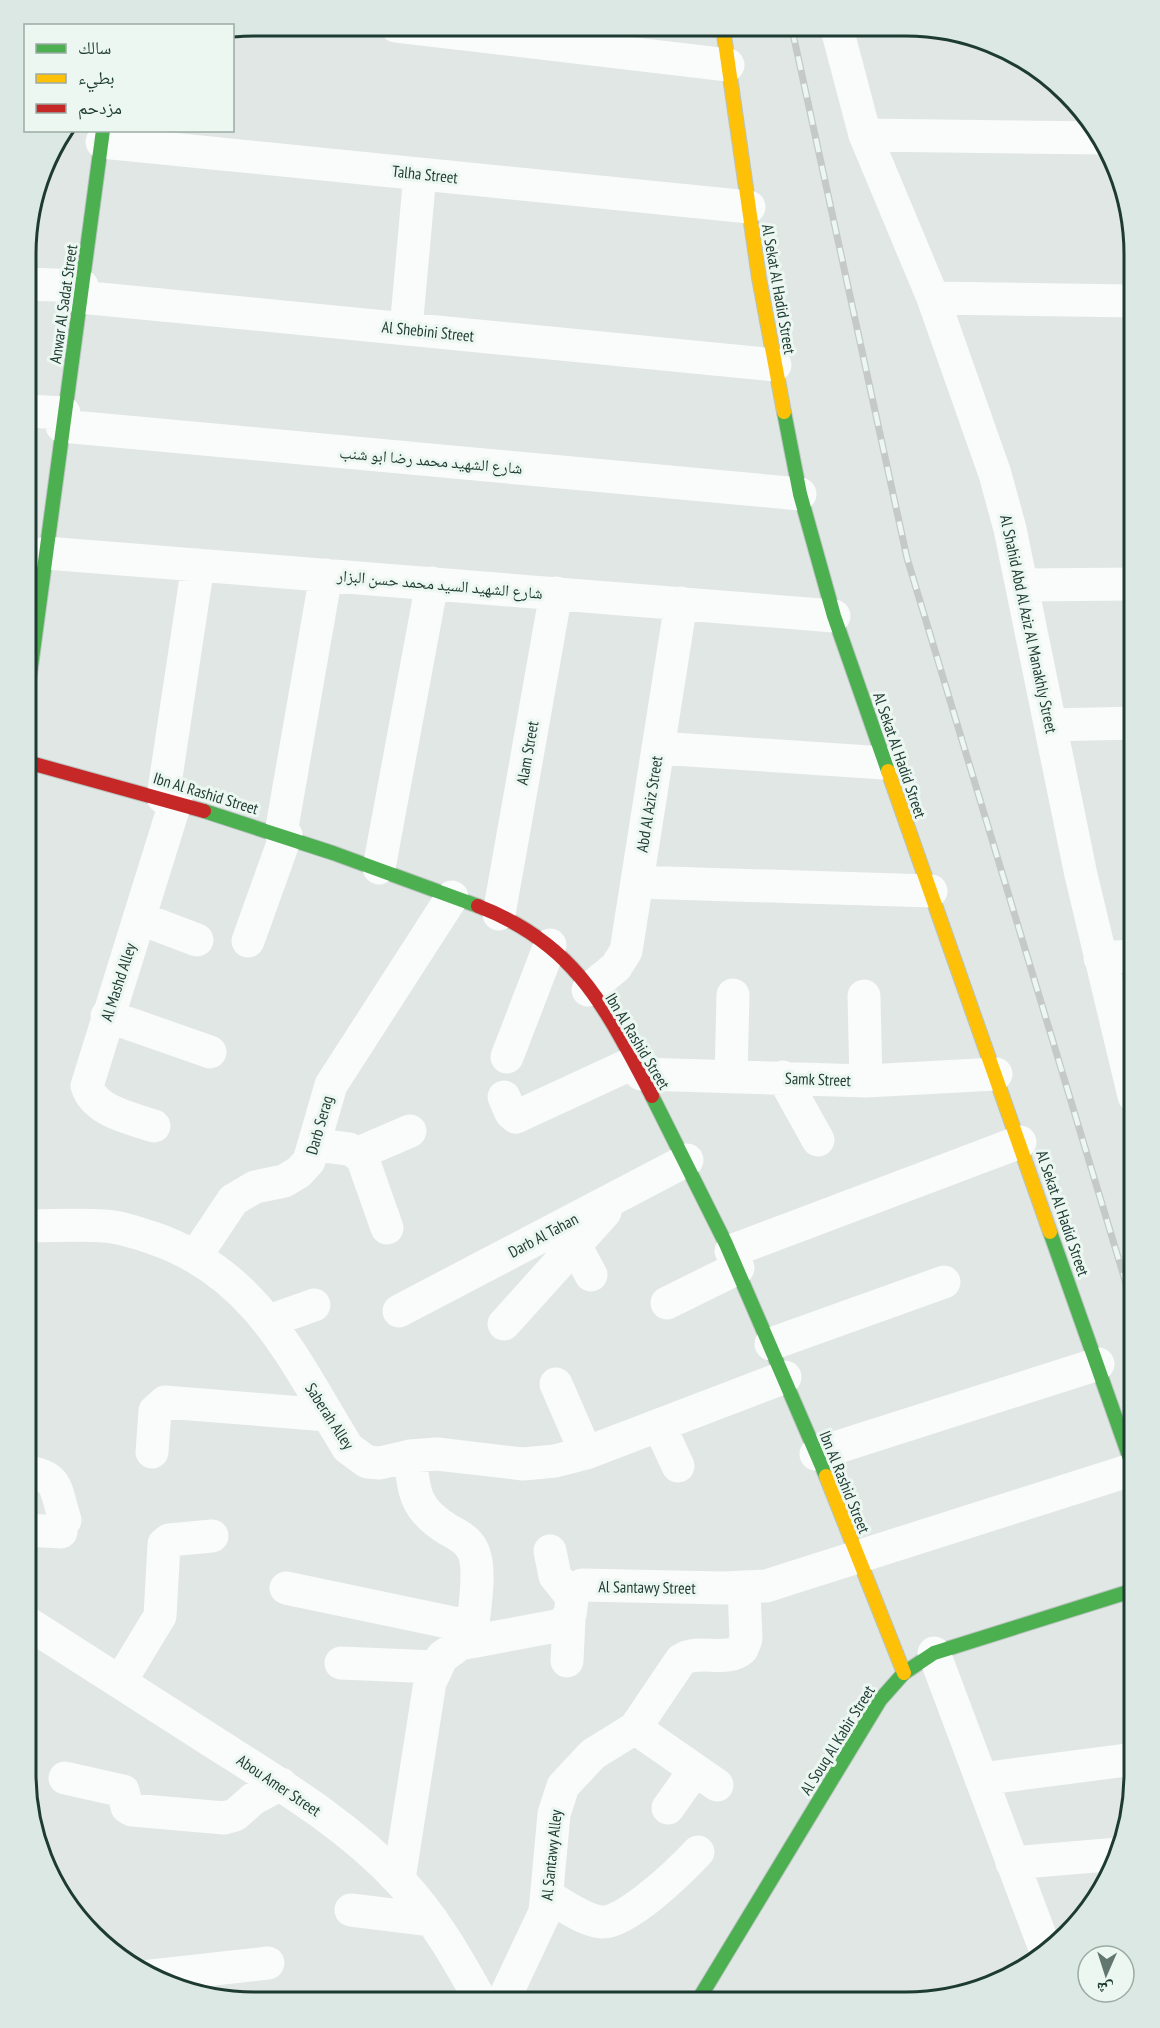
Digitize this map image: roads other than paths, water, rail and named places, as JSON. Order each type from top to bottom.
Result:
[{"type":"street","points":[[481,36],[728,65]]},
{"type":"street","name":"Al Sekat Al Hadid Street","points":[[724,36],[748,207],[775,365],[800,494],[834,616],[1124,1440]]},
{"type":"street","name":"Al Shahid Abd Al Aziz Al Manakhly Street","points":[[839,36],[865,135],[933,298],[995,474],[1024,585],[1100,958],[1124,1055]]},
{"type":"street","points":[[865,135],[1090,138]]},
{"type":"street","name":"Talha Street","points":[[103,136],[420,174],[748,207]]},
{"type":"street","name":"Anwar Al Sadat Street","points":[[36,590],[41,539],[63,420],[103,136]]},
{"type":"street","points":[[406,329],[420,174]]},
{"type":"street","name":"Al Shebini Street","points":[[36,285],[406,329],[775,365]]},
{"type":"street","points":[[933,298],[1124,301]]},
{"type":"street","name":"شارع الشهيد محمد رضا ابو شنب","points":[[36,413],[63,420],[800,494]]},
{"type":"street","name":"شارع الشهيد السيد محمد حسن البزار","points":[[41,539],[198,565],[834,616]]},
{"type":"street","name":"Al Mashd Alley","points":[[154,1126],[102,1106],[89,1094],[88,1077],[139,918],[169,798],[198,565]]},
{"type":"street","points":[[248,941],[284,834],[326,575]]},
{"type":"street","points":[[379,868],[432,583]]},
{"type":"street","points":[[1024,585],[1124,584]]},
{"type":"street","name":"Alam Street","points":[[499,914],[556,593]]},
{"type":"street","name":"Abd Al Aziz Street","points":[[588,990],[616,967],[626,951],[681,603]]},
{"type":"street","points":[[1051,725],[1124,723]]},
{"type":"street","points":[[658,748],[884,763]]},
{"type":"street","name":"Ibn Al Rashid Street","points":[[36,764],[169,798],[284,834],[379,868],[499,914],[525,927],[550,945],[571,965],[638,1068],[687,1160],[734,1259],[859,1558],[903,1673]]},
{"type":"street","points":[[637,882],[931,891]]},
{"type":"street","name":"Darb Serag","points":[[195,1257],[233,1200],[255,1187],[284,1181],[299,1172],[309,1161],[316,1145],[324,1106],[342,1066],[452,897]]},
{"type":"street","points":[[139,918],[197,940]]},
{"type":"street","points":[[507,1057],[550,945]]},
{"type":"street","points":[[1100,958],[1124,957]]},
{"type":"street","points":[[731,1077],[733,994]]},
{"type":"street","points":[[864,996],[866,1081]]},
{"type":"street","points":[[107,1016],[210,1052]]},
{"type":"street","points":[[504,1097],[511,1113],[516,1116],[638,1068]]},
{"type":"street","name":"Samk Street","points":[[638,1068],[731,1077],[866,1081],[996,1074]]},
{"type":"street","points":[[783,1077],[818,1140]]},
{"type":"street","points":[[316,1145],[359,1153],[410,1131]]},
{"type":"street","points":[[667,1303],[734,1259],[1020,1142]]},
{"type":"street","points":[[359,1153],[364,1161],[387,1228]]},
{"type":"street","name":"Darb Al Tahan","points":[[399,1311],[687,1160]]},
{"type":"street","points":[[504,1324],[620,1195]]},
{"type":"street","name":"Saberah Alley","points":[[36,1226],[106,1226],[157,1239],[195,1257],[235,1285],[269,1321],[327,1415],[357,1456],[380,1463],[410,1456],[465,1456],[491,1462],[523,1464],[555,1461],[586,1453],[785,1377]]},
{"type":"street","points":[[575,1245],[591,1275]]},
{"type":"street","points":[[771,1344],[944,1282]]},
{"type":"street","points":[[269,1321],[314,1305]]},
{"type":"street","points":[[816,1454],[1098,1364]]},
{"type":"street","points":[[556,1384],[586,1453]]},
{"type":"street","points":[[152,1452],[155,1411],[165,1402],[327,1415]]},
{"type":"street","points":[[659,1425],[678,1466]]},
{"type":"street","points":[[286,1588],[471,1634],[476,1570],[473,1550],[466,1541],[432,1520],[422,1509],[415,1496],[410,1456]]},
{"type":"street","name":"Al Santawy Street","points":[[399,1880],[430,1682],[436,1667],[450,1649],[471,1634],[561,1625],[577,1587],[582,1585],[744,1588],[766,1586],[1124,1472]]},
{"type":"street","points":[[36,1474],[45,1475],[52,1480],[63,1526],[36,1529]]},
{"type":"street","points":[[120,1682],[160,1616],[164,1544],[169,1540],[212,1536]]},
{"type":"street","points":[[550,1551],[555,1576],[570,1608],[567,1661]]},
{"type":"street","name":"Al Santawy Alley","points":[[508,1992],[540,1927],[547,1896],[554,1814],[563,1786],[593,1754],[635,1728],[681,1660],[689,1656],[733,1654],[742,1649],[746,1639],[744,1588]]},
{"type":"street","name":"Al Souq Al Kabir Street","points":[[704,1992],[880,1700],[903,1673],[934,1653],[1124,1593]]},
{"type":"street","name":"Abou Amer Street","points":[[36,1628],[280,1784],[355,1838],[399,1880],[432,1920],[448,1942],[476,1992]]},
{"type":"street","points":[[934,1653],[1043,1944]]},
{"type":"street","points":[[341,1663],[436,1667]]},
{"type":"street","points":[[635,1728],[706,1778],[668,1808]]},
{"type":"street","points":[[981,1779],[1124,1760]]},
{"type":"street","points":[[65,1778],[123,1791],[128,1808],[132,1810],[212,1818],[236,1815],[253,1799],[280,1784]]},
{"type":"street","points":[[547,1896],[593,1920],[606,1922],[648,1899],[698,1852]]},
{"type":"street","points":[[1012,1863],[1108,1855]]},
{"type":"street","points":[[351,1910],[432,1920]]},
{"type":"street","points":[[168,1974],[268,1963]]},
{"type":"railway","points":[[794,36],[907,558],[1124,1277]]}]
